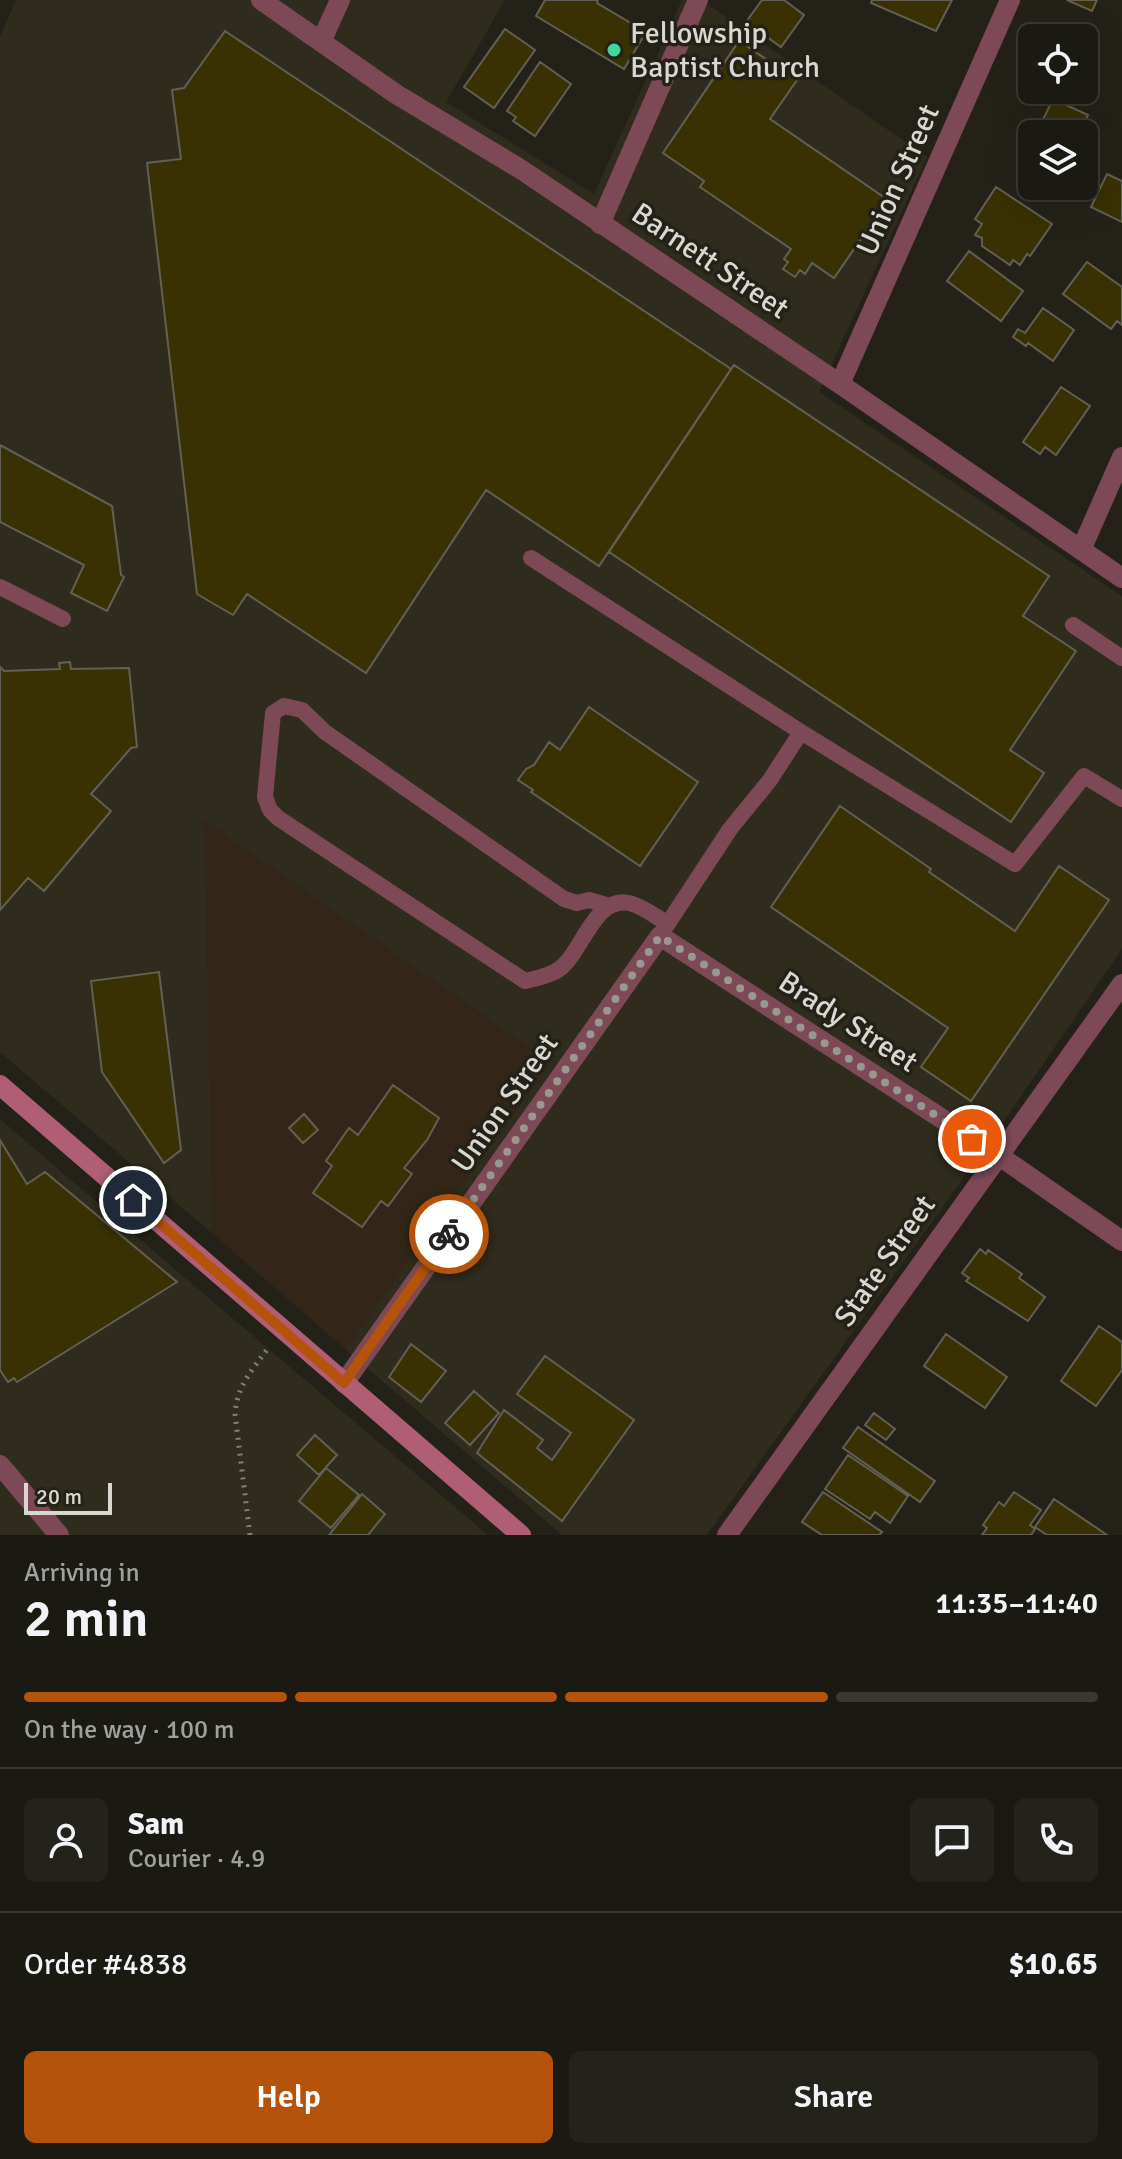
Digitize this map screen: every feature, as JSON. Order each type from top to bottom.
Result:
[{"type":"main road","points":[[0,1085],[521,1535]]},
{"type":"street","name":"Barnett Street","points":[[261,0],[396,94],[522,170],[1122,578]]},
{"type":"street","points":[[321,42],[340,0]]},
{"type":"street","points":[[600,224],[698,0]]},
{"type":"street","name":"Union Street","points":[[840,384],[1010,0]]},
{"type":"street","points":[[1081,550],[1122,457]]},
{"type":"street","name":"Union Street","points":[[344,1383],[664,930]]},
{"type":"street","name":"Brady Street","points":[[664,930],[1122,1241]]},
{"type":"street","name":"State Street","points":[[727,1535],[1122,984]]},
{"type":"street","points":[[0,1465],[59,1535]]},
{"type":"lane","points":[[531,558],[801,732],[1015,864],[1084,776],[1122,799]]},
{"type":"lane","points":[[0,587],[63,619]]},
{"type":"lane","points":[[1073,625],[1122,658]]},
{"type":"lane","points":[[610,906],[589,900],[577,903],[564,899],[325,732],[302,710],[284,706],[273,713],[265,797],[270,810],[525,981],[566,964],[610,906],[630,903],[664,930],[732,826],[770,780],[801,732]]},
{"type":"path","points":[[250,1535],[235,1414],[236,1397],[245,1378],[282,1329]]},
{"type":"shaded area","points":[[16,0],[505,0],[446,102],[594,194],[682,0],[701,0],[927,157],[819,392],[1122,596],[1122,949],[993,1137],[707,1535],[562,1535],[345,1349],[550,1062],[205,821],[213,1234],[0,1052],[0,37]]},
{"type":"shaded area","points":[[204,820],[550,1062],[345,1349],[213,1234]]},
{"type":"shaded area","points":[[0,1119],[191,1283],[488,1535],[0,1535]]},
{"type":"building","name":"Fellowship Baptist Church","points":[[545,0],[598,0],[597,3],[646,32],[624,69],[536,16]]},
{"type":"building","points":[[762,0],[784,0],[804,15],[781,47],[746,22]]},
{"type":"building","points":[[872,0],[952,0],[936,31],[871,3]]},
{"type":"building","points":[[1067,0],[1097,0],[1092,11]]},
{"type":"building","points":[[505,29],[535,50],[494,108],[464,87]]},
{"type":"building","points":[[225,31],[731,369],[599,566],[486,490],[366,673],[247,594],[233,615],[197,594],[147,163],[181,159],[172,90],[184,88]]},
{"type":"building","points":[[739,41],[797,80],[770,119],[888,200],[834,278],[812,263],[805,274],[800,270],[795,277],[783,269],[788,262],[784,259],[791,249],[700,187],[704,181],[663,153]]},
{"type":"building","points":[[540,62],[571,84],[535,136],[513,121],[516,117],[507,111]]},
{"type":"building","points":[[1051,104],[1064,104],[1088,115],[1086,120],[1043,120]]},
{"type":"building","points":[[1107,174],[1122,181],[1122,222],[1091,207],[1094,200],[1098,200],[1098,193]]},
{"type":"building","points":[[996,187],[1052,224],[1020,265],[1013,260],[1010,265],[982,246],[982,238],[975,235],[982,224],[975,219]]},
{"type":"building","points":[[969,251],[1023,291],[1001,321],[947,281]]},
{"type":"building","points":[[1087,262],[1122,287],[1122,325],[1117,321],[1111,329],[1063,294]]},
{"type":"building","points":[[1043,308],[1074,330],[1053,361],[1028,343],[1026,346],[1013,337],[1018,329],[1025,333]]},
{"type":"building","points":[[734,365],[1049,576],[1023,616],[1076,651],[1010,750],[1044,773],[1011,822],[609,552]]},
{"type":"building","points":[[1061,387],[1090,406],[1056,455],[1045,447],[1040,454],[1023,442]]},
{"type":"building","points":[[0,445],[112,506],[121,575],[124,577],[107,611],[71,593],[84,565],[0,522]]},
{"type":"building","points":[[70,662],[71,669],[129,668],[137,747],[131,748],[91,794],[111,811],[44,891],[28,878],[0,910],[0,667],[4,671],[60,669],[59,663]]},
{"type":"building","points":[[589,707],[698,782],[640,866],[518,780],[526,769],[534,765],[549,742],[560,750]]},
{"type":"building","points":[[840,806],[1015,931],[1059,866],[1109,900],[971,1101],[921,1067],[948,1028],[771,907]]},
{"type":"building","points":[[159,972],[181,1150],[164,1163],[102,1072],[91,981]]},
{"type":"building","points":[[393,1085],[439,1118],[427,1140],[404,1168],[412,1174],[388,1206],[381,1201],[362,1227],[313,1193],[332,1166],[326,1161],[349,1128],[358,1135]]},
{"type":"building","points":[[304,1114],[318,1130],[303,1143],[289,1128]]},
{"type":"building","points":[[0,1140],[27,1184],[45,1172],[177,1282],[17,1382],[14,1378],[8,1382],[0,1370]]},
{"type":"building","points":[[980,1249],[986,1254],[988,1250],[1022,1274],[1019,1278],[1045,1297],[1028,1321],[966,1281],[969,1278],[962,1273]]},
{"type":"building","points":[[1099,1326],[1122,1342],[1122,1370],[1096,1406],[1061,1381]]},
{"type":"building","points":[[946,1334],[1007,1377],[985,1408],[924,1366]]},
{"type":"building","points":[[411,1344],[446,1371],[421,1402],[389,1377]]},
{"type":"building","points":[[545,1356],[634,1420],[562,1521],[477,1453],[504,1410],[543,1440],[537,1448],[552,1460],[571,1433],[517,1394]]},
{"type":"building","points":[[474,1391],[499,1413],[470,1445],[445,1423]]},
{"type":"building","points":[[874,1413],[895,1429],[886,1440],[865,1425]]},
{"type":"building","points":[[858,1427],[935,1481],[920,1502],[843,1448]]},
{"type":"building","points":[[315,1435],[337,1455],[319,1475],[297,1455]]},
{"type":"building","points":[[848,1455],[908,1496],[890,1523],[875,1512],[870,1519],[825,1489]]},
{"type":"building","points":[[326,1468],[359,1495],[331,1528],[299,1501]]},
{"type":"building","points":[[823,1492],[882,1532],[879,1535],[822,1535],[802,1522]]},
{"type":"building","points":[[1014,1492],[1041,1510],[1030,1525],[1035,1529],[1031,1535],[982,1535],[987,1528],[983,1525],[999,1502],[1004,1506]]},
{"type":"building","points":[[362,1494],[385,1514],[368,1535],[329,1535]]},
{"type":"building","points":[[1054,1499],[1107,1535],[1047,1535],[1035,1527]]},
{"type":"way so far","points":[[449,1234],[660,936],[972,1139]]},
{"type":"place","name":"Fellowship Baptist Church","points":[[614,50]]},
{"type":"route","points":[[133,1200],[344,1383],[449,1234]]}]
